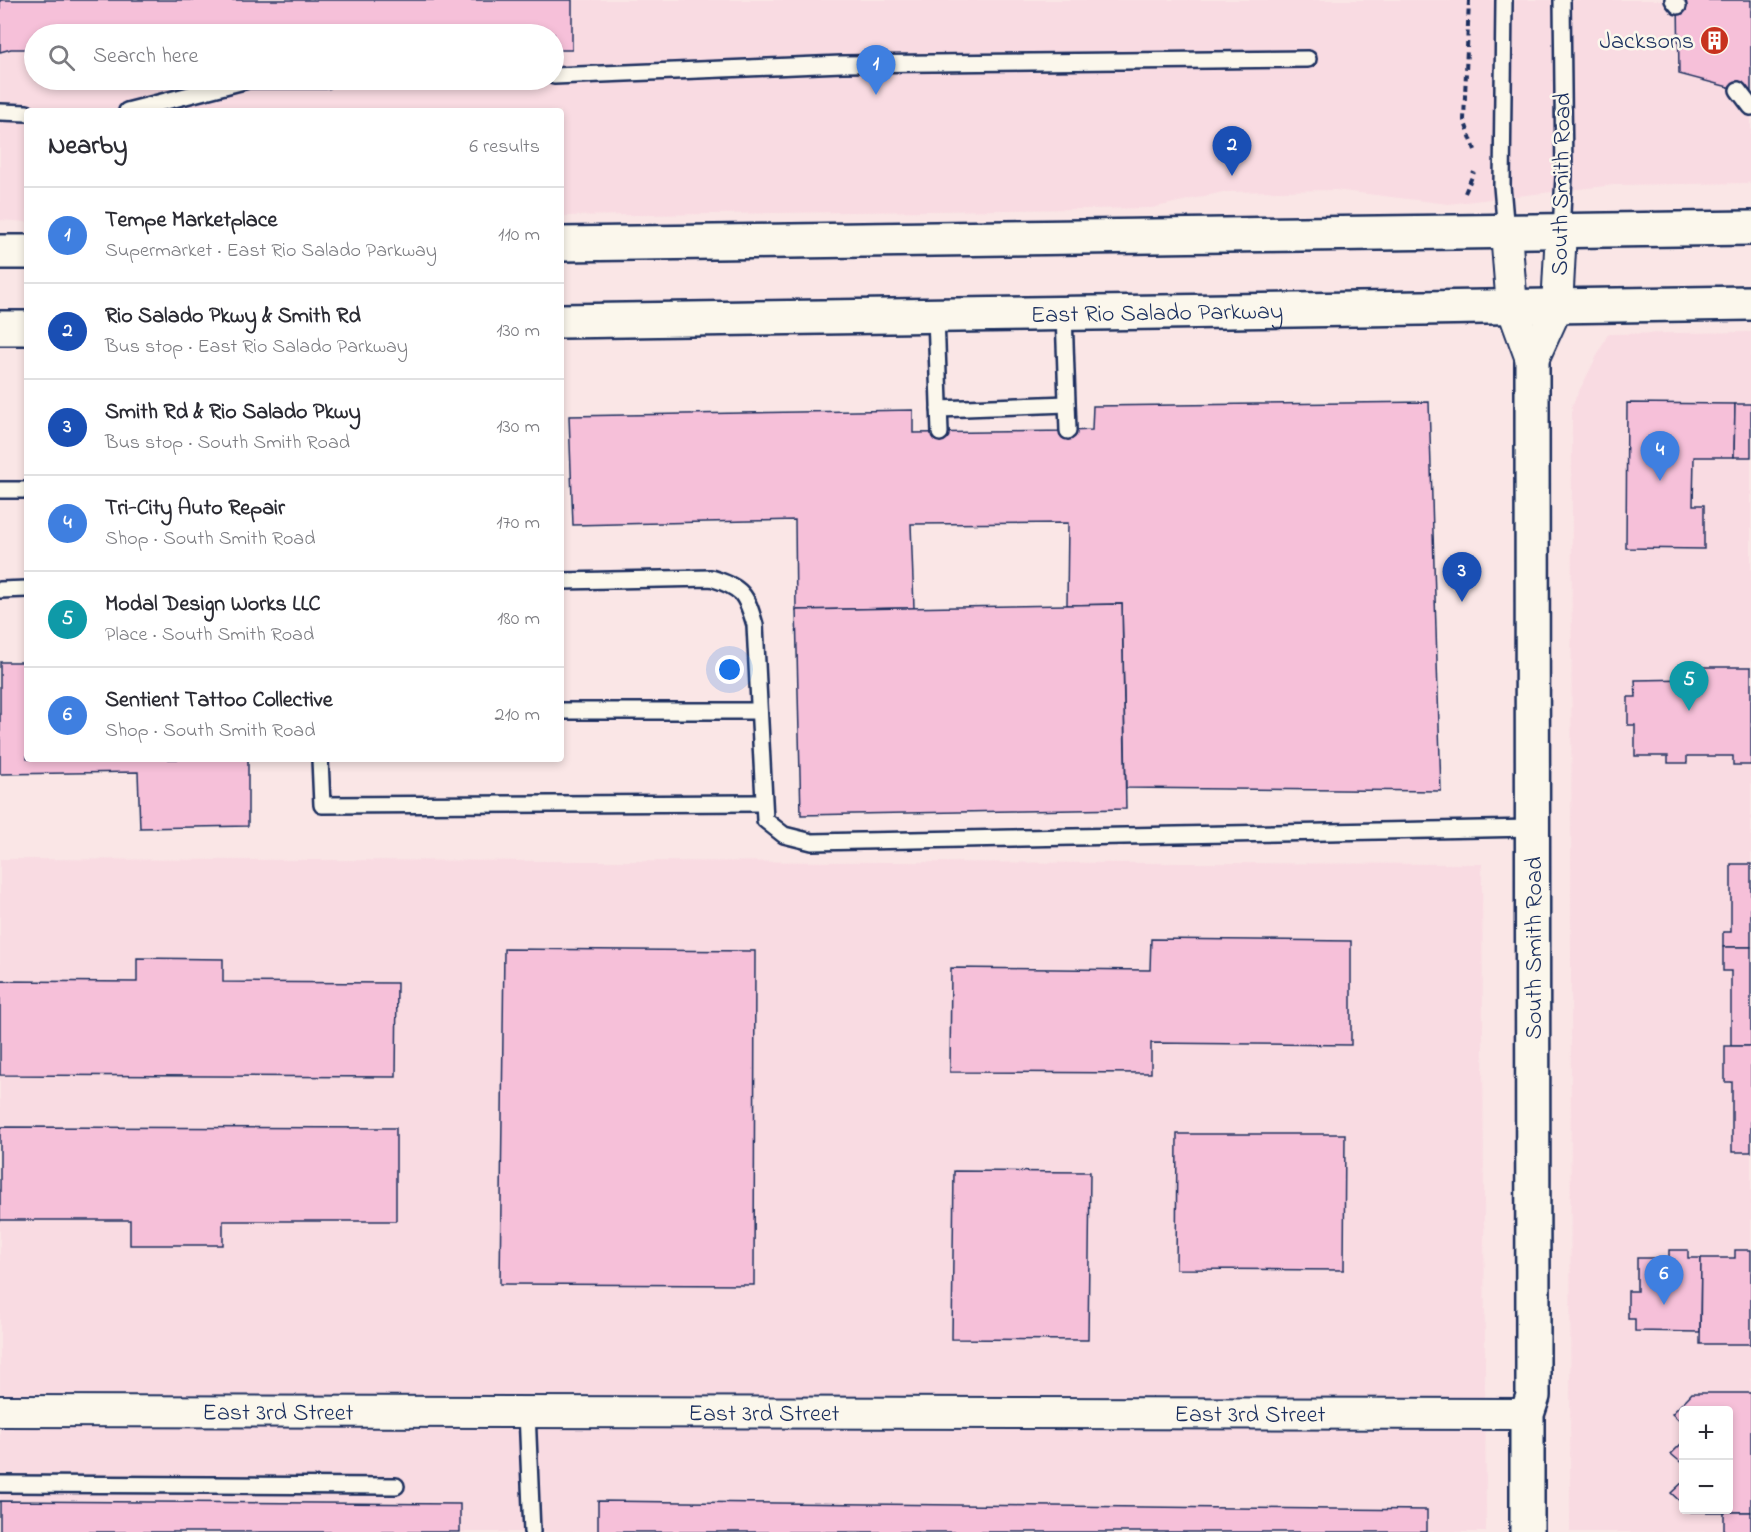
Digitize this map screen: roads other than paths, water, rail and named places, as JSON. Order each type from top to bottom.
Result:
[{"type":"main road","points":[[564,244],[1751,228]]},
{"type":"main road","points":[[0,252],[24,252]]},
{"type":"main road","name":"East Rio Salado Parkway","points":[[564,321],[1751,303]]},
{"type":"main road","points":[[0,328],[24,328]]},
{"type":"main road","name":"South Smith Road","points":[[1527,1532],[1527,1414],[1533,1396],[1532,362]]},
{"type":"street","name":"South Smith Road","points":[[1532,362],[1557,307],[1561,231]]},
{"type":"street","name":"South Smith Road","points":[[1506,232],[1512,307],[1532,362]]},
{"type":"street","name":"East 3rd Street","points":[[0,1411],[1527,1414]]},
{"type":"lane","name":"South Smith Road","points":[[1504,0],[1502,186],[1506,232]]},
{"type":"lane","name":"South Smith Road","points":[[1561,231],[1564,176],[1562,0]]},
{"type":"lane","points":[[564,76],[842,64],[1308,59]]},
{"type":"lane","points":[[139,108],[209,90]]},
{"type":"lane","points":[[1738,90],[1751,107]]},
{"type":"lane","points":[[0,112],[24,113]]},
{"type":"lane","points":[[1064,314],[1068,431]]},
{"type":"lane","points":[[936,316],[940,433]]},
{"type":"lane","points":[[939,409],[1067,404]]},
{"type":"lane","points":[[0,490],[24,490]]},
{"type":"lane","points":[[564,582],[711,578],[732,584],[747,599],[755,626],[765,820],[784,835],[812,842],[1533,828]]},
{"type":"lane","points":[[0,590],[24,590]]},
{"type":"lane","points":[[564,711],[759,711]]},
{"type":"lane","points":[[320,762],[322,805],[763,803]]},
{"type":"lane","points":[[527,1412],[532,1532]]},
{"type":"lane","points":[[0,1484],[396,1486]]},
{"type":"place","name":"Jacksons","points":[[1715,40]]},
{"type":"place","name":"Tempe Marketplace","points":[[876,95]]},
{"type":"place","name":"Rio Salado Pkwy & Smith Rd","points":[[1232,176]]},
{"type":"place","name":"Tri-City Auto Repair","points":[[1660,481]]},
{"type":"place","name":"Smith Rd & Rio Salado Pkwy","points":[[1462,602]]},
{"type":"place","name":"Modal Design Works LLC","points":[[1689,711]]},
{"type":"place","name":"Sentient Tattoo Collective","points":[[1664,1305]]}]
